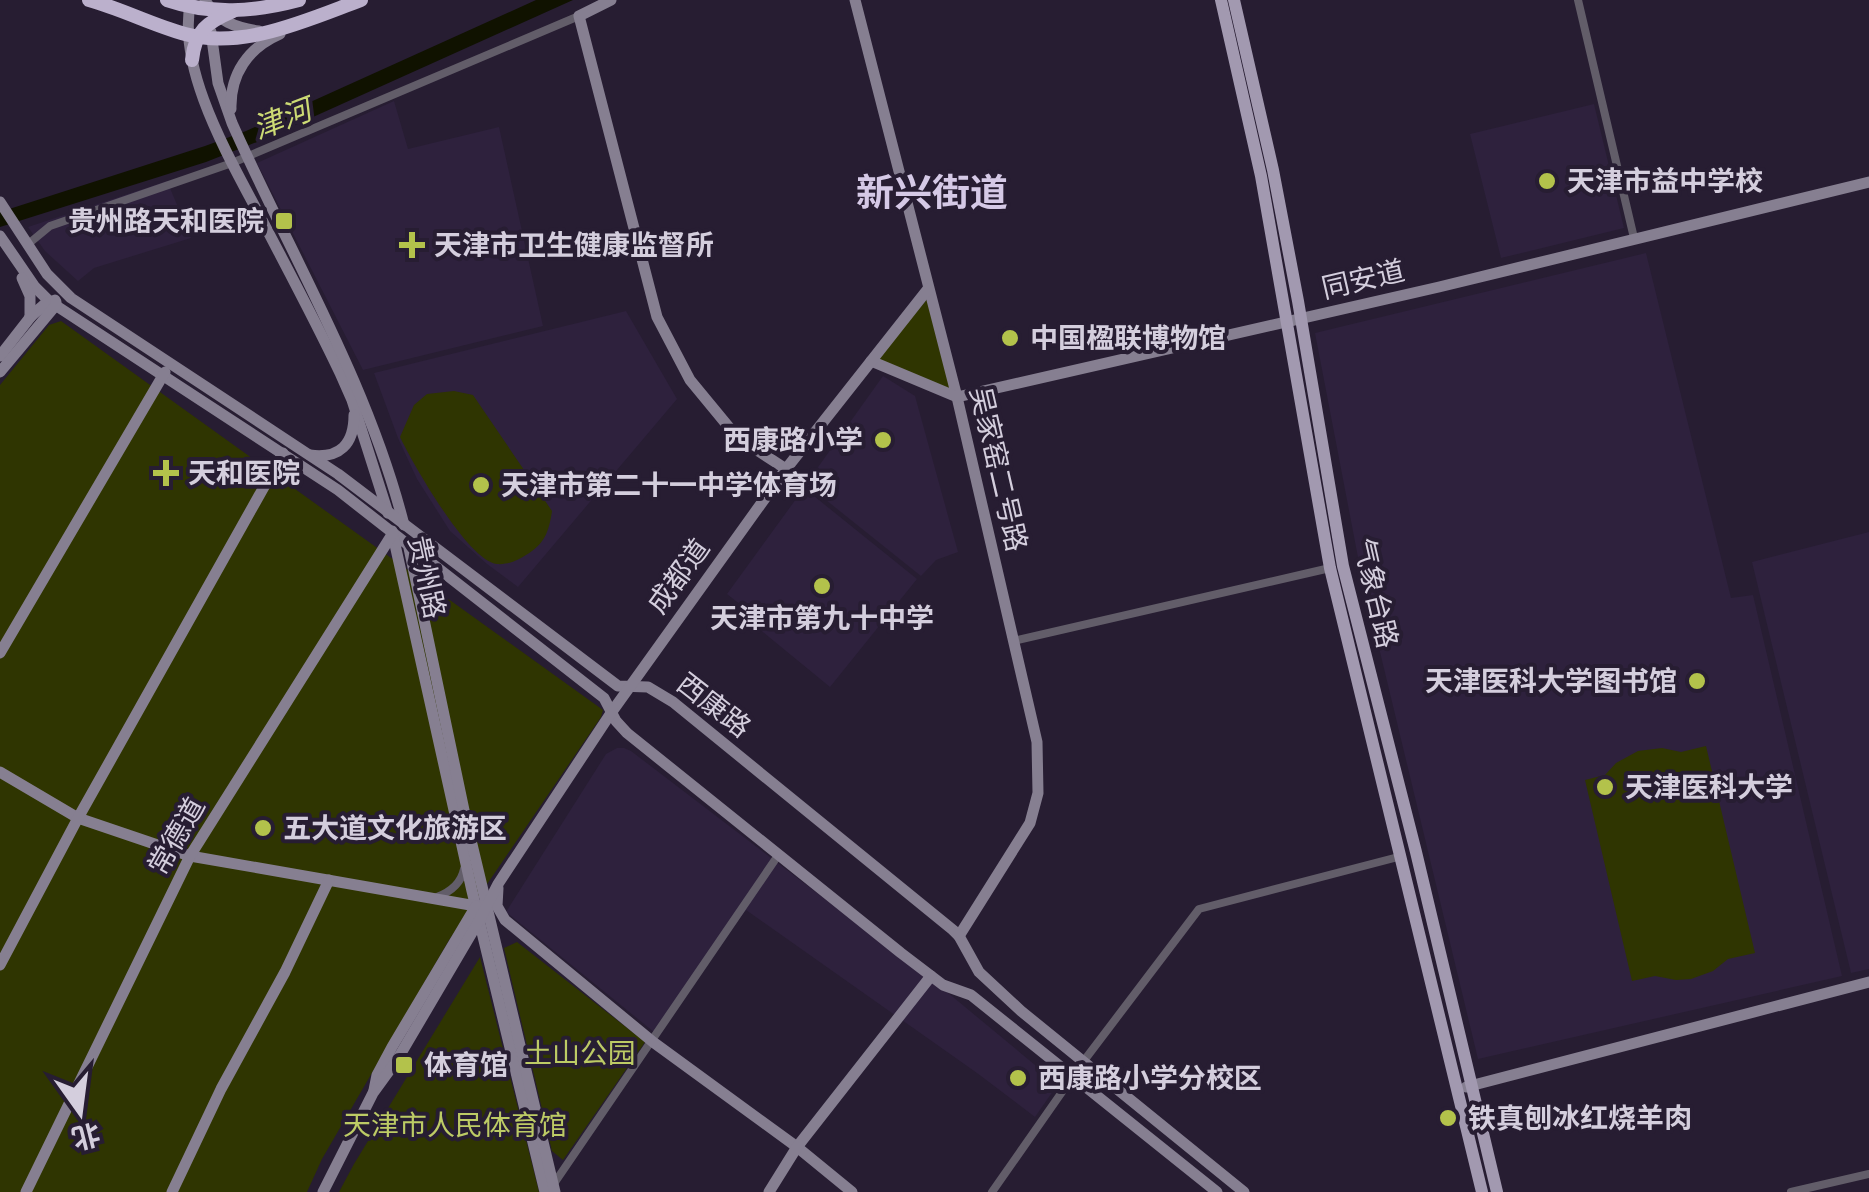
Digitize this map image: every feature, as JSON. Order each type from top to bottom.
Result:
[{"type":"highway","points":[[89,0],[199,37],[224,39],[310,20],[361,0]]},
{"type":"highway","points":[[167,0],[218,9],[277,6],[299,0]]},
{"type":"highway","points":[[192,60],[199,37],[218,9]]},
{"type":"main road","name":"气象台路","points":[[1221,0],[1262,176],[1336,567],[1400,856],[1464,1088],[1498,1192]]},
{"type":"main road","name":"气象台路","points":[[1234,0],[1302,318],[1336,567],[1416,852],[1482,1192]]},
{"type":"street","points":[[26,245],[50,226],[232,163],[611,0]]},
{"type":"street","name":"吴家窑二号路","points":[[854,0],[956,397],[1037,742],[1038,793],[1030,824],[959,936]]},
{"type":"street","points":[[1578,0],[1634,238]]},
{"type":"street","name":"贵州路","points":[[190,4],[232,123],[366,407],[388,466],[465,860],[481,910],[550,1190]]},
{"type":"street","points":[[218,9],[238,28],[264,32]]},
{"type":"street","points":[[579,16],[658,317],[690,380],[737,437],[786,469]]},
{"type":"street","points":[[232,123],[232,88],[240,66],[270,38],[310,20]]},
{"type":"street","name":"贵州路","points":[[192,60],[232,163],[352,400],[388,512]]},
{"type":"street","name":"同安道","points":[[956,397],[1869,182]]},
{"type":"street","points":[[0,202],[53,298]]},
{"type":"street","points":[[0,236],[53,298]]},
{"type":"street","points":[[0,236],[29,292],[33,322],[0,372]]},
{"type":"street","name":"成都道","points":[[373,1092],[392,1047],[612,712],[786,469],[928,289]]},
{"type":"street","points":[[0,356],[53,298]]},
{"type":"street","name":"西康路","points":[[53,298],[79,319],[338,474],[388,512],[398,530]]},
{"type":"street","name":"西康路","points":[[53,298],[72,298],[144,347],[167,370],[618,686],[648,687],[673,702],[959,936],[979,972],[1021,1011],[1244,1192]]},
{"type":"street","points":[[33,322],[58,314],[79,319]]},
{"type":"street","points":[[871,360],[956,397]]},
{"type":"street","points":[[0,653],[167,370]]},
{"type":"street","points":[[306,454],[324,456],[343,448],[353,428],[352,400]]},
{"type":"street","points":[[0,965],[283,452]]},
{"type":"street","name":"贵州路","points":[[398,530],[409,547],[465,815],[488,950],[550,1190]]},
{"type":"street","name":"常德道","points":[[26,1192],[190,856],[398,530]]},
{"type":"street","points":[[409,547],[604,698],[627,733],[930,976],[971,995],[1217,1192]]},
{"type":"street","points":[[1013,641],[1336,567]]},
{"type":"street","points":[[0,772],[78,818],[190,856],[434,898],[481,910]]},
{"type":"street","points":[[992,1192],[1083,1062],[1199,908],[1416,852]]},
{"type":"street","points":[[550,1190],[779,854]]},
{"type":"street","points":[[434,898],[456,886],[463,875],[465,860]]},
{"type":"street","points":[[172,1192],[329,880]]},
{"type":"street","points":[[498,884],[497,906],[505,920],[653,1042],[852,1192]]},
{"type":"street","name":"成都道","points":[[323,1192],[373,1092],[397,1060],[460,954],[481,910]]},
{"type":"street","points":[[460,954],[475,946],[488,950]]},
{"type":"street","points":[[769,1192],[797,1147],[930,976]]},
{"type":"street","points":[[1464,1088],[1869,982]]},
{"type":"street","points":[[1791,1192],[1869,1174]]},
{"type":"shaded area","name":"天津市卫生健康监督所","points":[[394,101],[408,149],[499,127],[543,326],[363,370],[257,163]]},
{"type":"shaded area","name":"天津市益中学校","points":[[1594,104],[1624,228],[1501,258],[1470,134]]},
{"type":"shaded area","points":[[167,181],[191,238],[94,268],[78,281],[45,251],[28,227]]},
{"type":"shaded area","name":"天津医科大学","points":[[1646,253],[1731,598],[1753,595],[1842,976],[1478,1059],[1361,573],[1315,333]]},
{"type":"shaded area","points":[[626,311],[677,399],[518,587],[450,531],[417,479],[374,373]]},
{"type":"shaded area","name":"西康路小学","points":[[883,376],[915,396],[958,552],[936,560],[921,576],[806,484]]},
{"type":"shaded area","name":"天津市第九十中学","points":[[804,488],[917,579],[830,687],[752,623],[756,617],[727,594]]},
{"type":"shaded area","points":[[1869,532],[1869,969],[1851,973],[1752,562]]},
{"type":"shaded area","points":[[617,748],[631,751],[947,992],[1058,1084],[1035,1117],[746,910],[654,1032],[506,912],[606,754]]},
{"type":"green space","points":[[933,292],[960,399],[874,363]]},
{"type":"green space","name":"五大道文化旅游区","points":[[61,321],[603,710],[449,940],[322,1159],[307,1192],[0,1192],[0,385],[49,325]]},
{"type":"green space","name":"天津市第二十一中学体育场","points":[[454,391],[473,395],[552,511],[542,542],[513,562],[497,564],[471,547],[442,509],[400,437],[414,405],[427,394]]},
{"type":"green space","points":[[1706,746],[1755,953],[1728,959],[1713,971],[1691,979],[1655,976],[1632,981],[1585,780],[1605,775],[1616,763],[1638,751],[1662,748],[1681,752]]},
{"type":"green space","name":"土山公园","points":[[517,942],[645,1042],[563,1160],[552,1151],[504,948]]},
{"type":"green space","name":"天津市人民体育馆","points":[[480,957],[539,1192],[339,1192],[354,1164]]},
{"type":"water","name":"津河","points":[[536,0],[573,0],[262,140],[206,162],[0,227],[0,212],[246,131]]},
{"type":"place","name":"天津市益中学校","points":[[1547,181]]},
{"type":"place","name":"贵州路天和医院","points":[[284,221]]},
{"type":"place","name":"天津市卫生健康监督所","points":[[412,245]]},
{"type":"place","name":"中国楹联博物馆","points":[[1010,338]]},
{"type":"place","name":"西康路小学","points":[[883,440]]},
{"type":"place","name":"天和医院","points":[[166,473]]},
{"type":"place","name":"天津市第二十一中学体育场","points":[[481,485]]},
{"type":"place","name":"天津市第九十中学","points":[[822,586]]},
{"type":"place","name":"天津医科大学图书馆","points":[[1697,681]]},
{"type":"place","name":"天津医科大学","points":[[1605,787]]},
{"type":"place","name":"五大道文化旅游区","points":[[263,828]]},
{"type":"place","name":"体育馆","points":[[404,1065]]},
{"type":"place","name":"西康路小学分校区","points":[[1018,1078]]},
{"type":"place","name":"铁真刨冰红烧羊肉","points":[[1448,1118]]},
{"type":"district","name":"新兴街道","points":[[932,192]]}]
